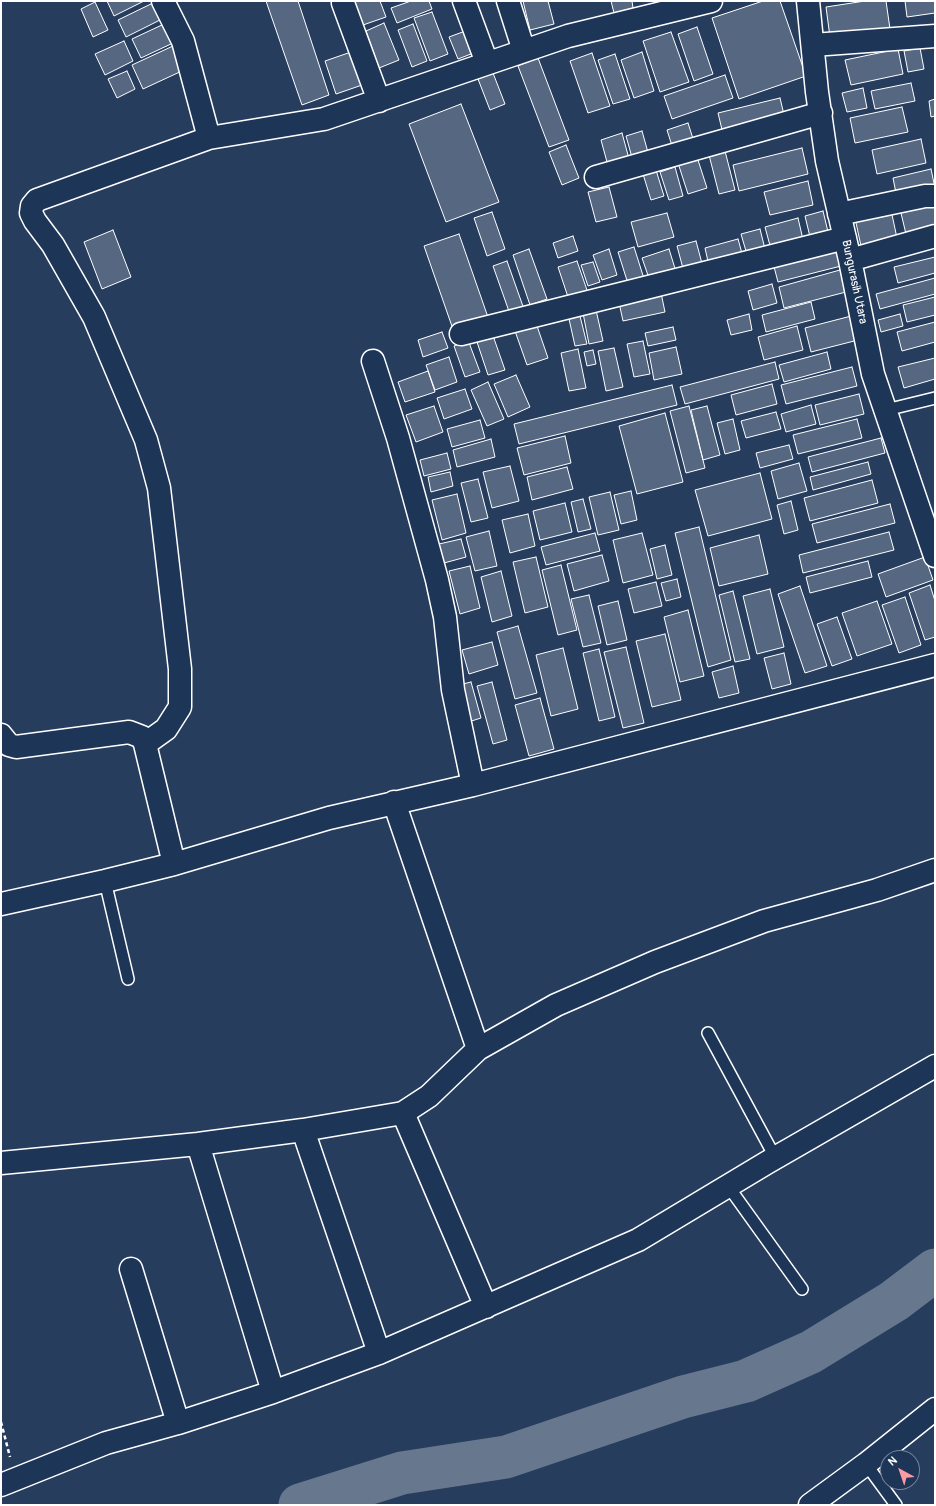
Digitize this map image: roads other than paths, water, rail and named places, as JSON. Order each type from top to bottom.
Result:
[{"type":"main road","points":[[164,1],[183,41],[209,138]]},
{"type":"main road","points":[[464,1],[486,63]]},
{"type":"main road","points":[[508,1],[524,51]]},
{"type":"main road","points":[[145,744],[166,729],[180,707],[180,669],[159,488],[146,440],[94,317],[53,245],[31,213],[32,206],[37,200],[209,138],[324,119],[568,36],[641,9],[711,1]]},
{"type":"main road","name":"Bungurasih Utara","points":[[808,1],[820,113],[827,161],[850,260],[873,374],[935,556]]},
{"type":"main road","points":[[343,2],[379,101]]},
{"type":"main road","points":[[813,45],[935,36]]},
{"type":"main road","points":[[596,177],[820,113]]},
{"type":"main road","points":[[839,214],[925,196],[935,196]]},
{"type":"main road","points":[[850,260],[935,236]]},
{"type":"main road","points":[[461,334],[845,238]]},
{"type":"main road","points":[[373,361],[398,438],[438,580],[445,617],[453,690],[473,785]]},
{"type":"main road","points":[[1,904],[174,864],[329,818],[473,785],[935,665]]},
{"type":"main road","points":[[1,735],[9,745],[16,747],[129,732],[142,737],[174,864]]},
{"type":"main road","points":[[394,802],[478,1049]]},
{"type":"main road","points":[[1,1161],[198,1144],[303,1130],[403,1113],[429,1096],[478,1049],[556,1005],[655,962],[764,921],[877,890],[935,870]]},
{"type":"main road","points":[[8,1482],[106,1442],[178,1423],[273,1392],[379,1354],[638,1240],[775,1157],[935,1066]]},
{"type":"main road","points":[[403,1113],[486,1307]]},
{"type":"main road","points":[[303,1130],[379,1354]]},
{"type":"main road","points":[[198,1144],[273,1392]]},
{"type":"main road","points":[[131,1268],[178,1423]]},
{"type":"main road","points":[[810,1505],[866,1464],[935,1409]]},
{"type":"lane","points":[[886,410],[935,398]]},
{"type":"lane","points":[[105,881],[128,979]]},
{"type":"lane","points":[[708,1033],[775,1157]]},
{"type":"lane","points":[[728,1186],[802,1289]]},
{"type":"lane","points":[[866,1464],[896,1505]]},
{"type":"waterway","points":[[300,1505],[402,1473],[506,1457],[683,1397],[746,1381],[811,1352],[894,1301],[935,1270]]}]
